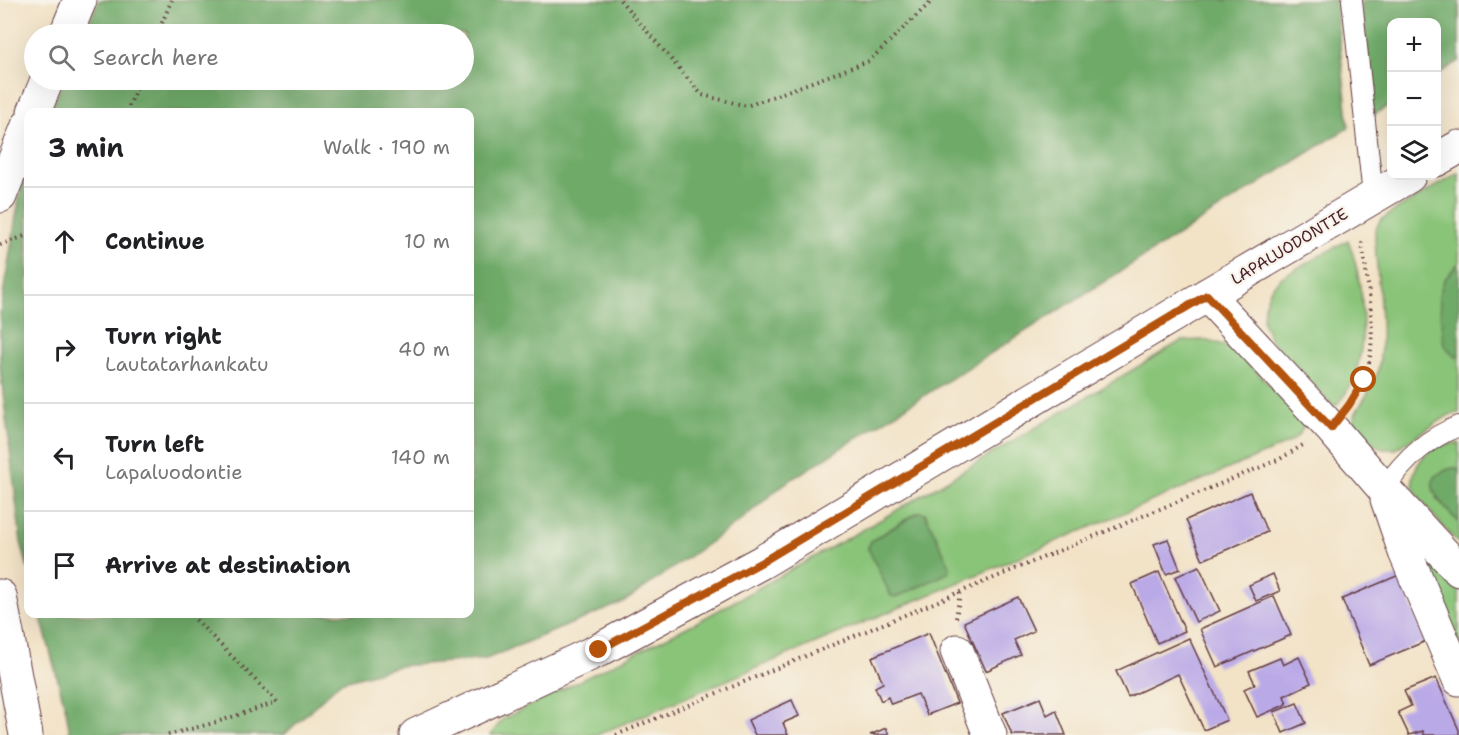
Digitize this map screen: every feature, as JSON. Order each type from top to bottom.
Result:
[{"type":"street","points":[[70,24],[80,0]]},
{"type":"street","points":[[36,108],[44,90]]},
{"type":"street","points":[[0,196],[24,136]]},
{"type":"street","points":[[1441,158],[1459,147]]},
{"type":"street","name":"LAPALUODONTIE","points":[[424,733],[599,650],[762,562],[1402,180]]},
{"type":"street","points":[[1207,295],[1459,570]]},
{"type":"street","points":[[1384,489],[1405,552],[1459,679]]},
{"type":"street","points":[[0,596],[26,735]]},
{"type":"street","points":[[957,651],[990,735]]},
{"type":"lane","points":[[1352,0],[1365,201]]},
{"type":"lane","points":[[1384,489],[1398,468],[1412,454],[1433,439],[1459,426]]},
{"type":"path","points":[[161,24],[172,0]]},
{"type":"path","points":[[620,0],[702,95],[747,106],[869,61],[933,0]]},
{"type":"path","points":[[128,108],[135,90]]},
{"type":"path","points":[[616,735],[1280,459],[1331,428],[1349,405],[1364,380],[1370,352],[1365,201]]},
{"type":"path","points":[[0,245],[24,237]]},
{"type":"path","points":[[168,735],[217,723],[277,702],[194,618]]},
{"type":"green space","points":[[99,0],[1335,0],[1349,127],[784,484],[740,521],[624,602],[486,659],[399,666],[340,682],[284,735],[70,735],[66,710],[41,618],[474,618],[474,108],[51,108],[59,90],[474,90],[474,24],[88,24]]},
{"type":"green space","points":[[1361,0],[1459,0],[1459,61],[1441,72],[1441,18],[1387,18],[1387,107],[1371,117]]},
{"type":"green space","points":[[24,169],[24,554],[0,367],[0,313]]},
{"type":"green space","points":[[1459,173],[1459,263],[1444,280],[1456,357],[1459,355],[1459,413],[1449,415],[1396,449],[1383,449],[1370,442],[1352,425],[1378,371],[1381,319],[1375,230],[1380,221],[1391,213]]},
{"type":"green space","points":[[1348,240],[1359,280],[1363,327],[1356,372],[1347,391],[1334,407],[1271,340],[1263,322],[1264,306],[1271,288],[1283,276]]},
{"type":"green space","points":[[1459,263],[1459,355],[1456,357],[1444,345],[1439,295],[1444,280]]},
{"type":"green space","points":[[1202,340],[1218,343],[1242,358],[1265,380],[1304,425],[1302,431],[1289,443],[1278,448],[597,735],[490,735],[503,719],[701,620],[882,519],[1181,341]],"holes":[[[918,512],[868,548],[871,541]]]},
{"type":"green space","points":[[1459,443],[1459,469],[1453,468],[1436,498],[1459,523],[1459,544],[1415,491],[1413,476],[1416,468],[1431,450],[1447,444]]},
{"type":"green space","points":[[1453,468],[1459,469],[1459,523],[1439,500],[1433,485],[1434,478],[1441,472]]},
{"type":"green space","points":[[919,512],[925,513],[950,566],[948,573],[897,597],[891,596],[868,548],[871,541]]},
{"type":"green space","points":[[1427,558],[1432,559],[1459,590],[1459,648],[1424,561]]},
{"type":"building","points":[[1250,492],[1267,532],[1203,560],[1186,520]]},
{"type":"building","points":[[1168,539],[1180,569],[1166,574],[1154,544]]},
{"type":"building","points":[[1199,566],[1220,611],[1196,622],[1175,577]]},
{"type":"building","points":[[1159,572],[1185,631],[1157,643],[1132,584]]},
{"type":"building","points":[[1273,574],[1280,591],[1256,601],[1249,585]]},
{"type":"building","points":[[1399,575],[1426,641],[1369,665],[1342,599]]},
{"type":"building","points":[[1274,596],[1291,635],[1217,667],[1200,629]]},
{"type":"building","points":[[1018,597],[1034,631],[1014,640],[1021,655],[986,671],[964,622]]},
{"type":"building","points":[[929,633],[957,703],[927,715],[918,694],[891,704],[888,697],[881,701],[875,687],[883,683],[872,657]]},
{"type":"building","points":[[1189,638],[1227,720],[1204,730],[1178,674],[1128,697],[1116,671]]},
{"type":"building","points":[[1299,657],[1311,683],[1284,696],[1287,704],[1257,717],[1244,689],[1255,684],[1249,671],[1280,658],[1283,665]]},
{"type":"building","points":[[1436,678],[1459,730],[1459,735],[1424,735],[1423,731],[1409,735],[1398,712],[1411,706],[1404,691]]},
{"type":"building","points":[[1040,698],[1047,715],[1056,710],[1066,735],[1012,735],[1003,713]]},
{"type":"building","points":[[792,700],[799,716],[783,723],[788,735],[755,735],[748,720]]},
{"type":"building","points":[[1297,703],[1306,723],[1283,733],[1274,712]]},
{"type":"building","points":[[886,728],[889,735],[870,735]]},
{"type":"route","points":[[599,650],[762,562],[1207,295],[1331,428],[1349,405],[1364,380]]}]
